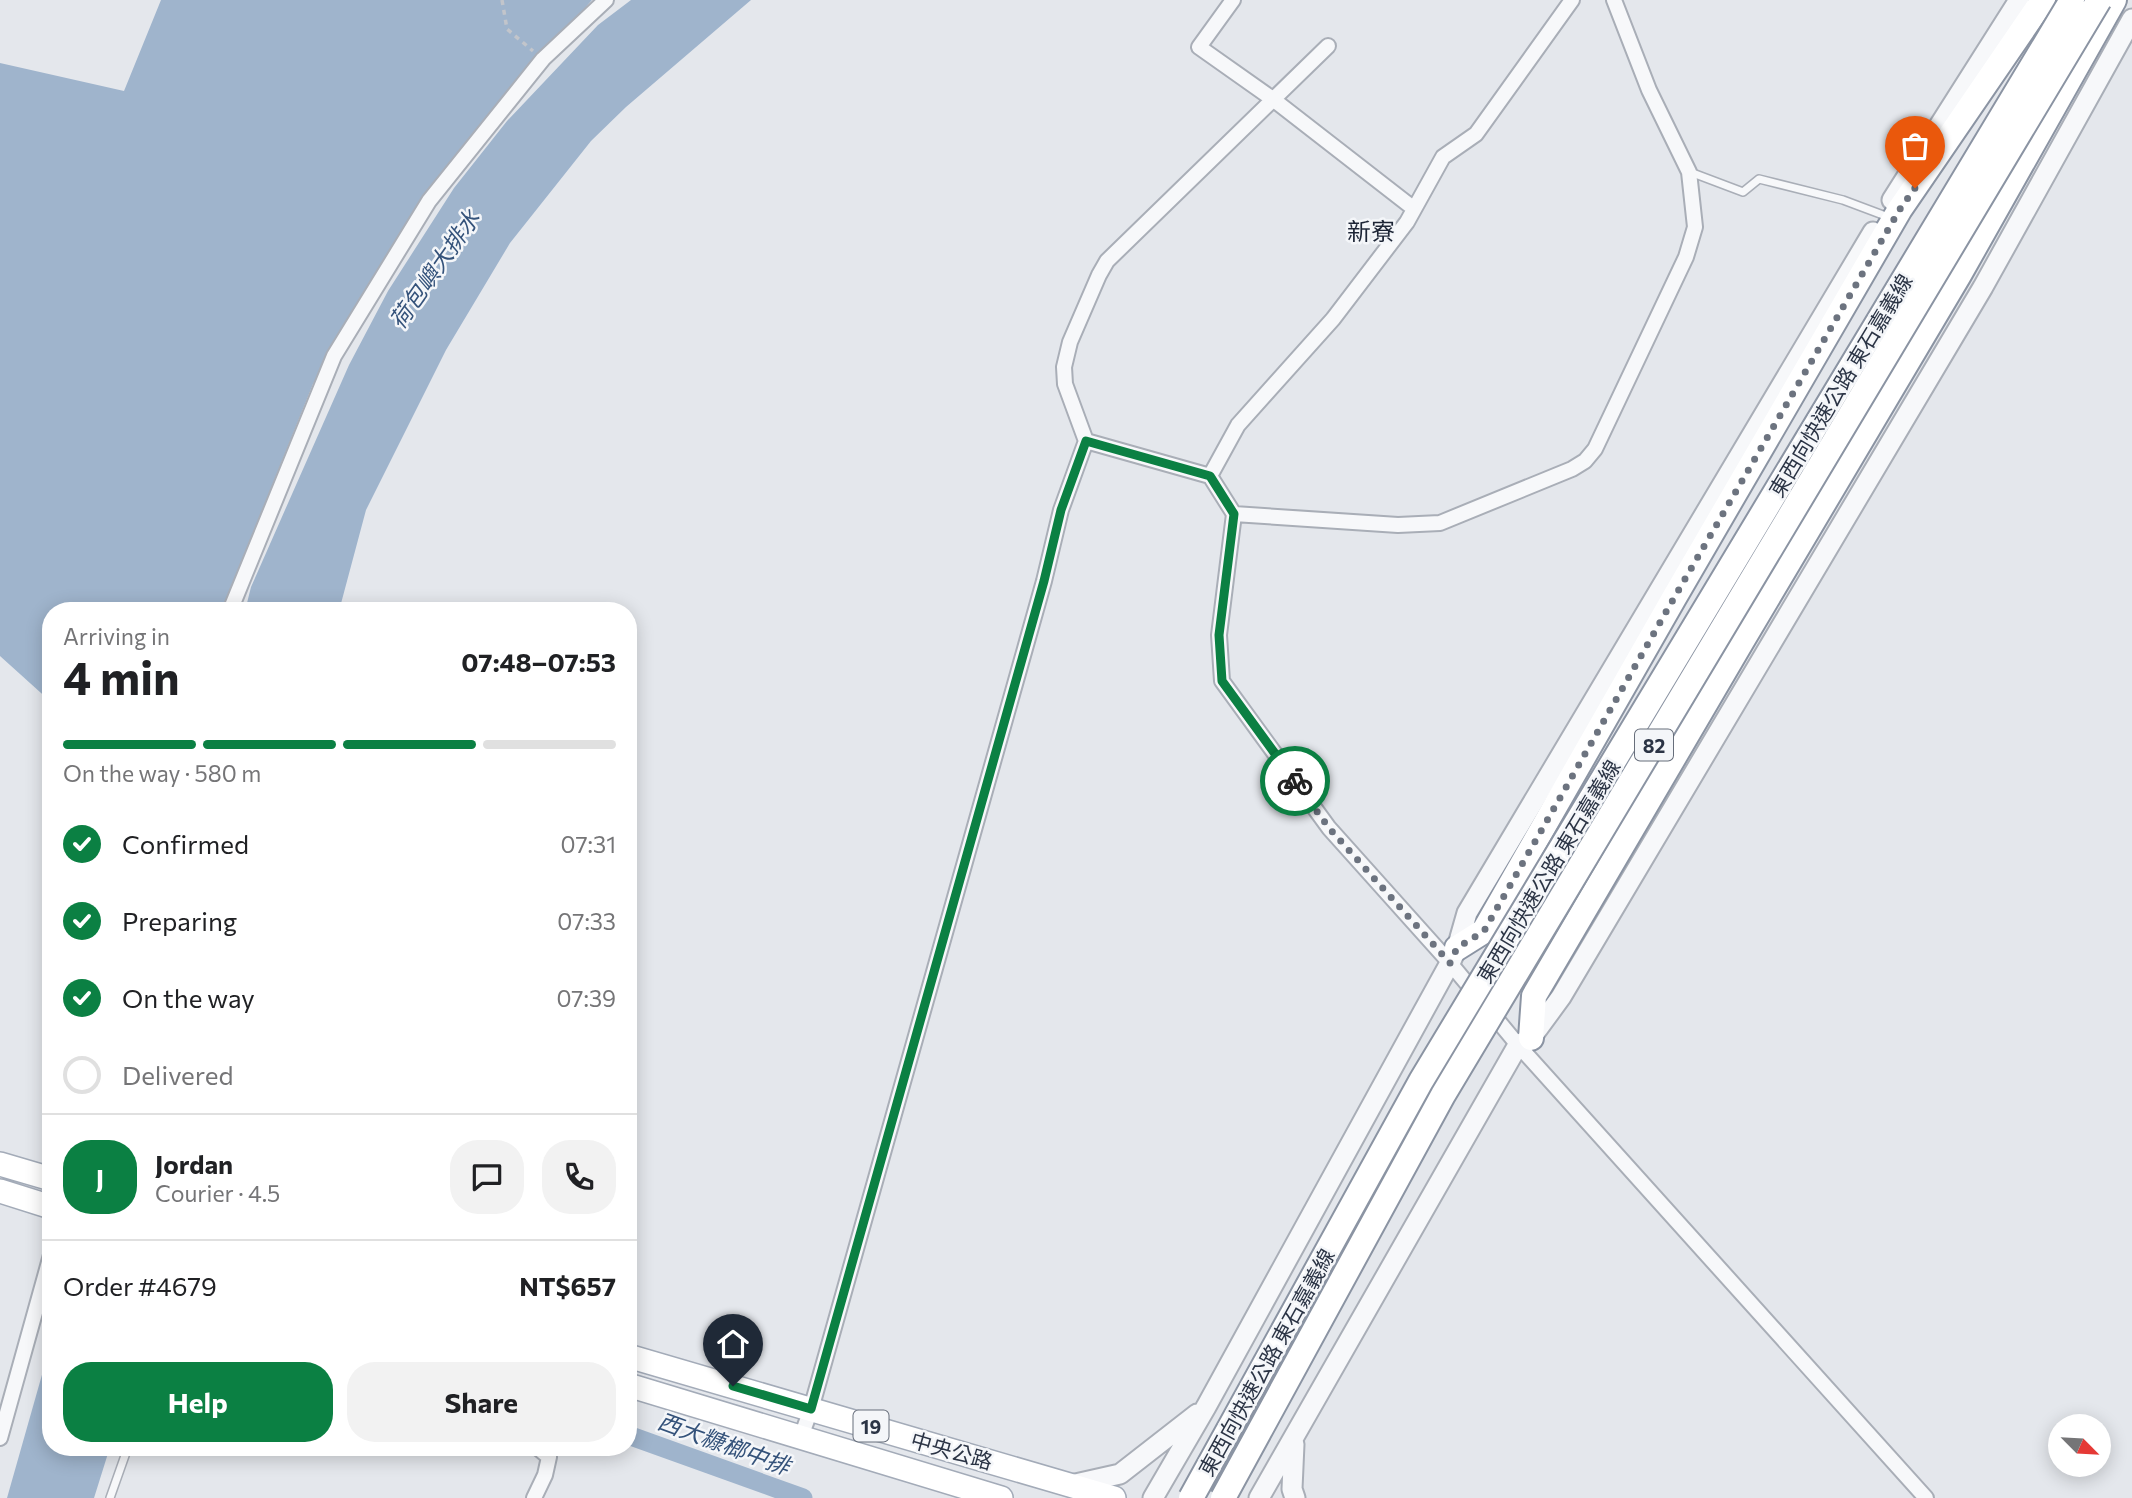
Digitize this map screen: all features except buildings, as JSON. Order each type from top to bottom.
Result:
[{"type":"highway","points":[[1453,956],[1484,931],[1900,209],[2043,0]]},
{"type":"highway","name":"東西向快速公路 東石嘉義線","points":[[1191,1498],[1421,1081],[2072,0]]},
{"type":"highway","name":"東西向快速公路 東石嘉義線","points":[[1223,1498],[1443,1095],[2099,0]]},
{"type":"highway","points":[[1524,1042],[1534,996],[1959,275],[2114,0]]},
{"type":"main road","points":[[0,1164],[42,1176]]},
{"type":"main road","points":[[0,1191],[42,1204]]},
{"type":"main road","name":"中央公路","points":[[637,1359],[1114,1498]]},
{"type":"main road","name":"中央公路","points":[[637,1388],[1001,1498]]},
{"type":"street","points":[[234,602],[334,356],[429,201],[543,58],[606,0]]},
{"type":"street","points":[[1233,0],[1199,47],[1274,100],[1413,208]]},
{"type":"street","points":[[1210,476],[1238,425],[1333,319],[1407,222],[1443,157],[1476,134],[1572,0]]},
{"type":"street","points":[[1234,514],[1398,525],[1440,523],[1572,469],[1585,461],[1595,449],[1686,257],[1695,227],[1689,172],[1649,90],[1614,0]]},
{"type":"street","points":[[1153,1498],[1206,1407],[1453,956],[1467,912],[1883,215],[2019,0]]},
{"type":"street","points":[[1259,1498],[1524,1042],[1561,997],[1983,287],[2132,19]]},
{"type":"street","points":[[801,1437],[1040,595],[1061,510],[1086,441],[1065,384],[1064,367],[1070,342],[1107,261],[1328,46]]},
{"type":"street","points":[[1086,441],[1210,476],[1234,514],[1219,635],[1222,681],[1329,828],[1453,956],[1524,1042],[1926,1498]]},
{"type":"street","points":[[0,1438],[42,1287]]},
{"type":"street","points":[[1072,1485],[1121,1474],[1206,1407]]},
{"type":"street","points":[[1294,1439],[1292,1489],[1295,1498]]},
{"type":"street","points":[[534,1498],[545,1475],[548,1456]]},
{"type":"lane","points":[[1689,172],[1743,192],[1759,180],[1843,200],[1883,215]]},
{"type":"lane","points":[[110,1498],[125,1456]]},
{"type":"path","points":[[502,0],[507,29],[543,58]]},
{"type":"water","points":[[161,0],[592,0],[458,153],[313,384],[239,568],[230,602],[42,602],[42,694],[0,656],[0,63],[124,91]]},
{"type":"water","name":"荷包嶼大排水","points":[[631,0],[751,0],[626,107],[591,141],[510,243],[446,350],[366,510],[341,602],[247,602],[251,587],[349,365],[388,291],[454,188],[507,121],[598,25]]},
{"type":"water","points":[[42,1375],[42,1456],[107,1456],[94,1498],[7,1498]]},
{"type":"waterway","name":"西大糠榔中排","points":[[637,1438],[803,1498]]},
{"type":"way so far","points":[[1295,781],[1329,828],[1450,963],[1457,948],[1484,931],[1674,598],[1900,209],[1915,188]]},
{"type":"district","name":"新寮","points":[[1371,230]]},
{"type":"route","points":[[733,1386],[811,1409],[1044,581],[1061,510],[1086,441],[1210,476],[1234,514],[1219,635],[1222,681],[1295,781]]}]
